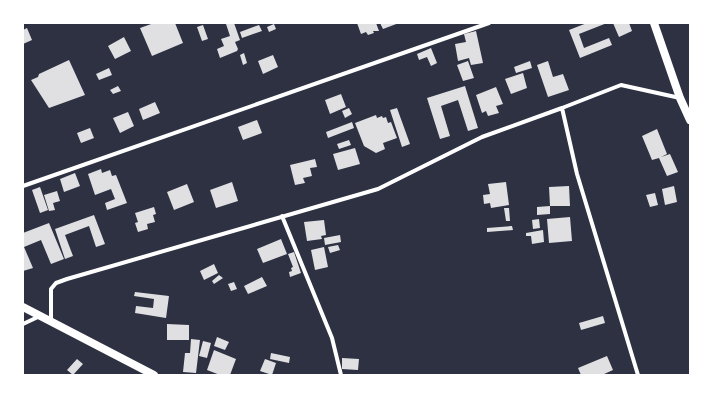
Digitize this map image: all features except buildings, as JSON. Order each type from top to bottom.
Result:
[{"type":"main road","points":[[654,23],[680,98],[690,120]]},
{"type":"main road","points":[[23,307],[154,375]]},
{"type":"street","points":[[23,186],[489,23]]},
{"type":"street","points":[[51,322],[51,289],[56,283],[378,189],[482,137],[621,85],[680,98]]},
{"type":"street","points":[[562,108],[577,174],[638,375]]},
{"type":"street","points":[[282,216],[332,338],[341,375]]},
{"type":"street","points":[[23,324],[40,316]]}]
